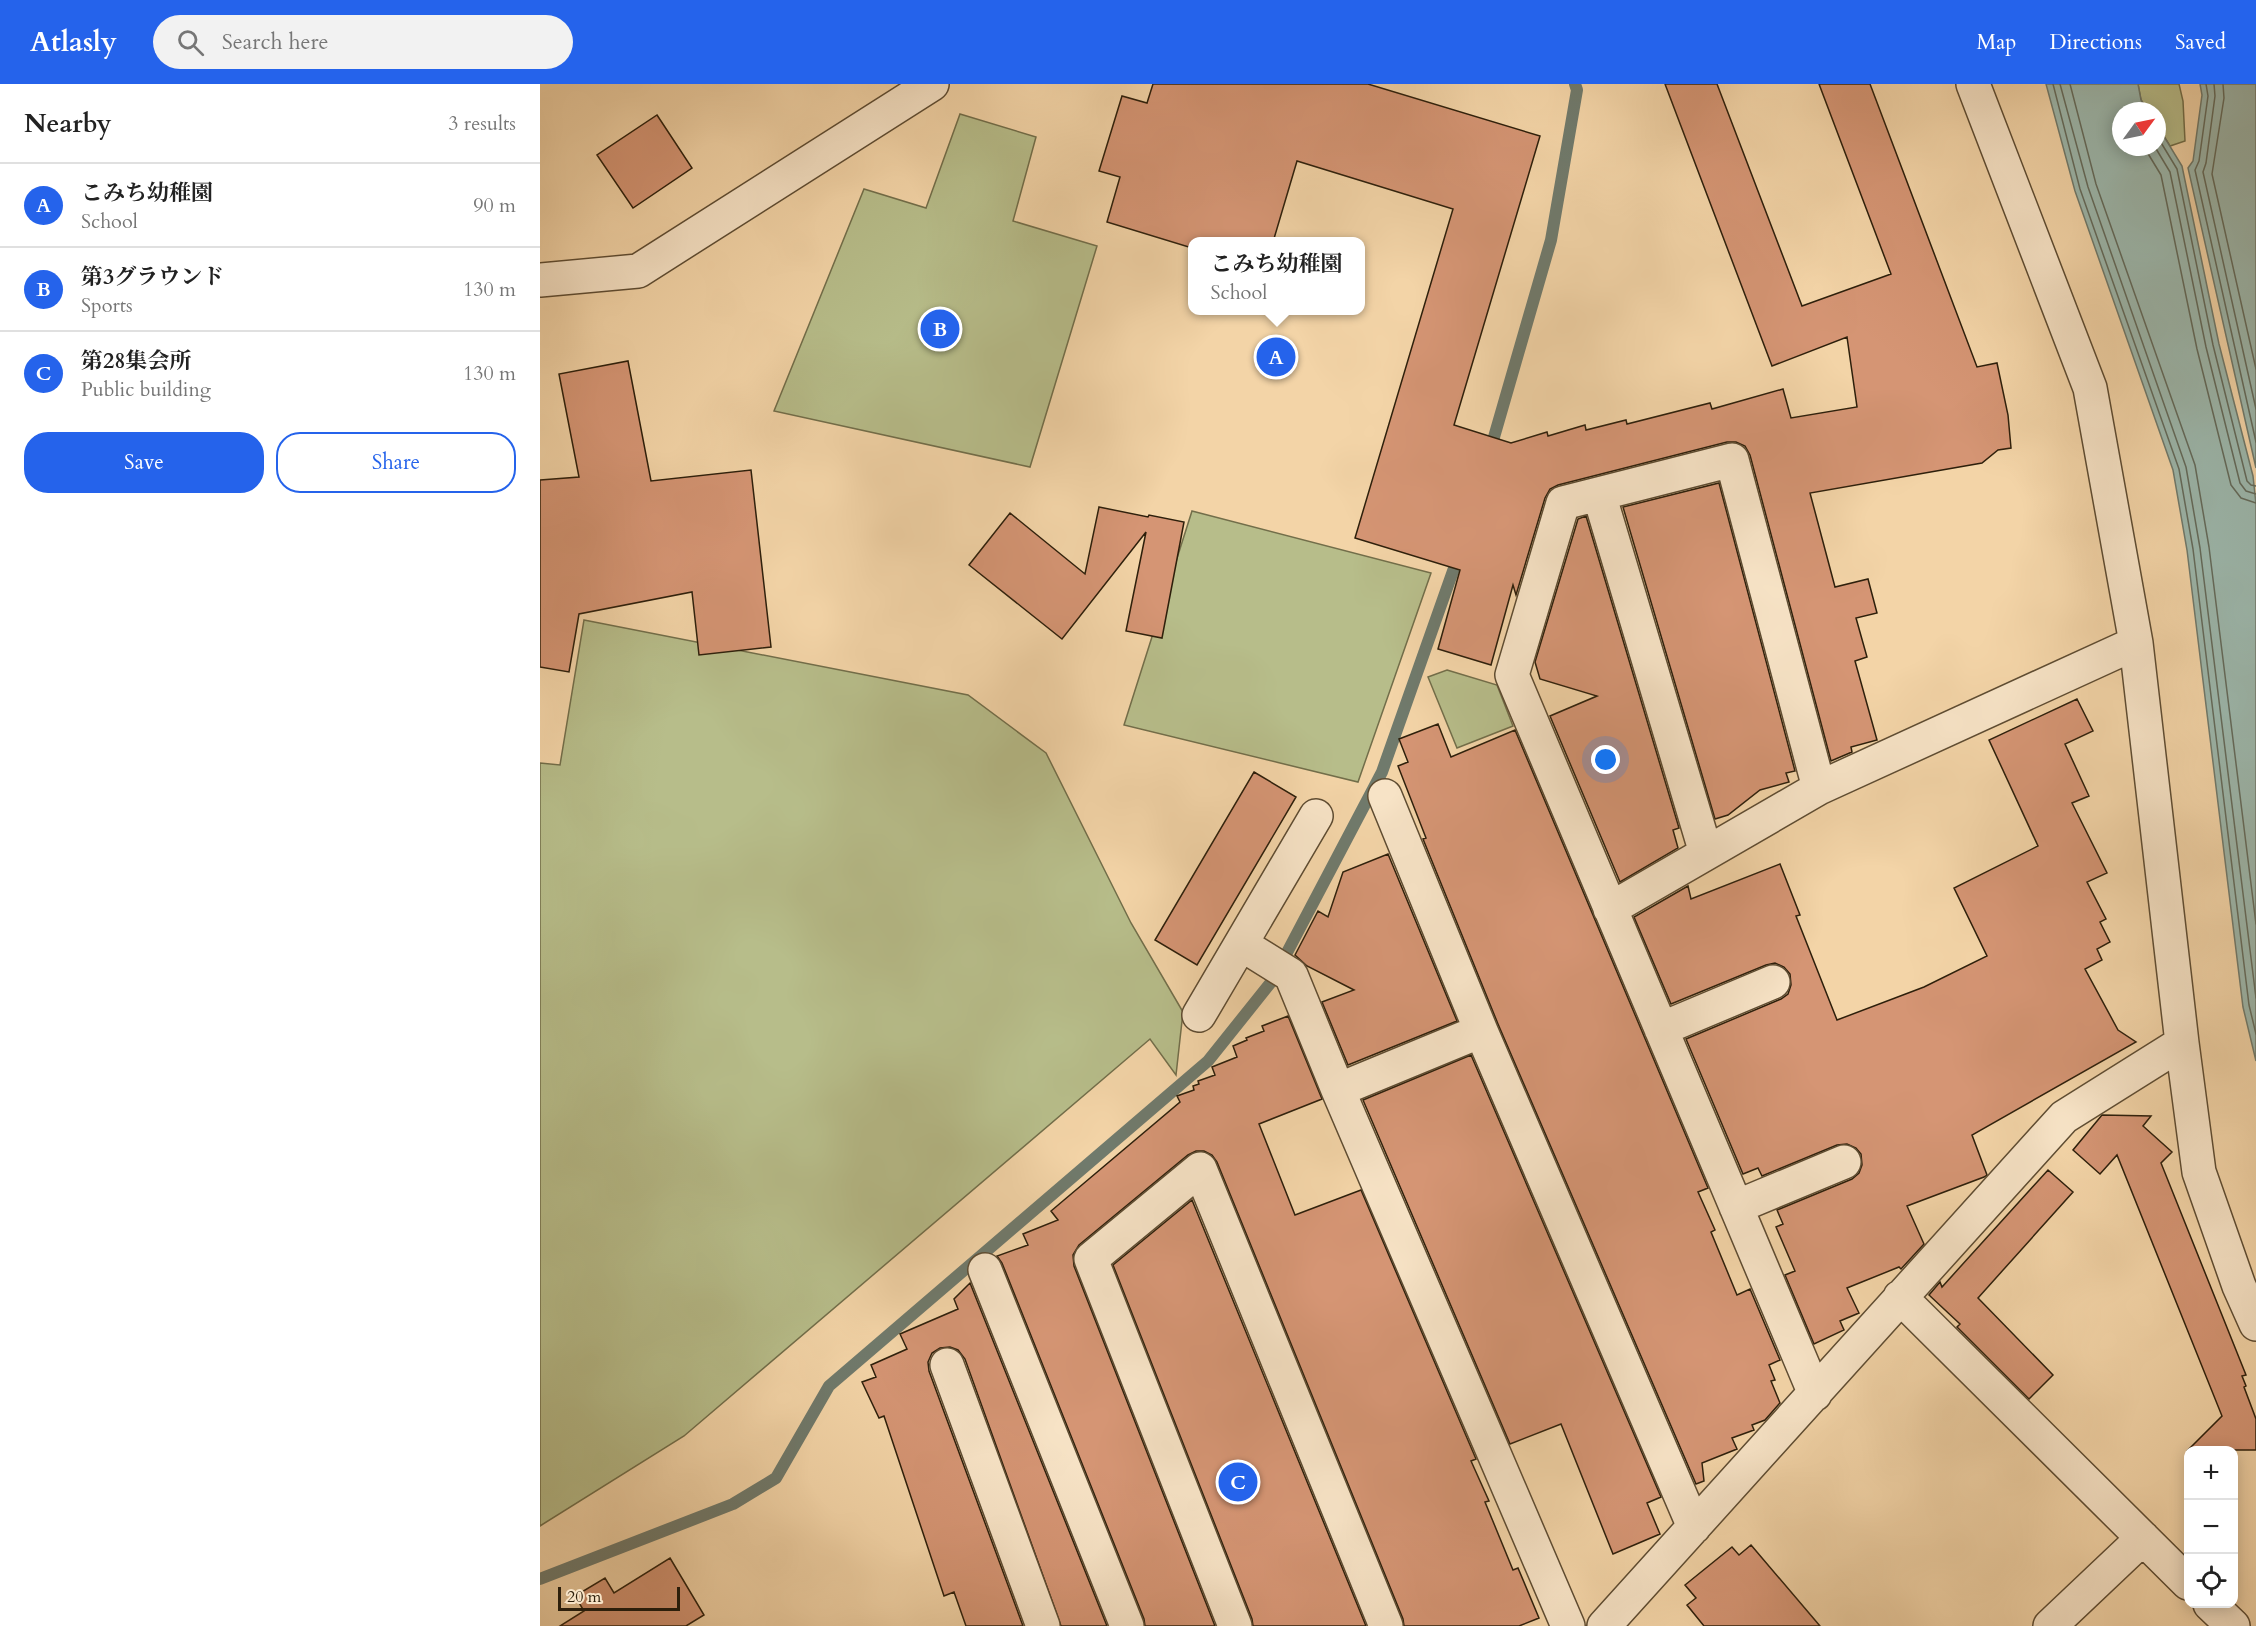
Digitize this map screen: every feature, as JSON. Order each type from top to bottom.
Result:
[{"type":"street","points":[[540,280],[638,271],[932,84]]},
{"type":"street","points":[[1973,84],[2090,388],[2136,643],[2199,1172],[2239,1286],[2256,1324]]},
{"type":"street","points":[[1815,1394],[1512,675],[1563,503],[1732,460],[1819,788]]},
{"type":"street","points":[[1599,494],[1706,853]]},
{"type":"street","points":[[1610,909],[1819,788],[2136,643]]},
{"type":"street","points":[[1385,796],[1481,1031],[1694,1527]]},
{"type":"street","points":[[1199,1015],[1317,816]]},
{"type":"street","points":[[1241,944],[1291,975],[1568,1626]]},
{"type":"street","points":[[1661,1029],[1773,982]]},
{"type":"street","points":[[1338,1090],[1481,1031]]},
{"type":"street","points":[[1604,1626],[2064,1117],[2182,1043]]},
{"type":"street","points":[[1736,1207],[1844,1162]]},
{"type":"street","points":[[1235,1626],[1091,1259],[1200,1170],[1386,1626]]},
{"type":"street","points":[[985,1270],[1127,1626]]},
{"type":"street","points":[[1900,1297],[2184,1579]]},
{"type":"street","points":[[947,1365],[1043,1626]]},
{"type":"street","points":[[2049,1626],[2143,1538]]},
{"type":"street","points":[[2214,1608],[2233,1626]]},
{"type":"green space","points":[[2138,84],[2179,84],[2183,101],[2185,141],[2170,146],[2166,140],[2166,102],[2142,102]]},
{"type":"green space","points":[[960,114],[1036,137],[1013,221],[1097,246],[1030,467],[774,411],[864,189],[926,208]]},
{"type":"green space","points":[[1192,511],[1431,573],[1358,782],[1124,725]]},
{"type":"green space","points":[[584,620],[968,695],[1046,753],[1131,923],[1183,1012],[1176,1075],[1150,1039],[684,1436],[540,1526],[540,763],[560,765]]},
{"type":"green space","points":[[1447,670],[1497,685],[1513,726],[1457,748],[1428,677]]},
{"type":"water","points":[[2046,84],[2138,84],[2142,102],[2112,102],[2112,156],[2166,156],[2166,140],[2182,166],[2219,344],[2253,476],[2256,504],[2256,1061],[2243,1007],[2187,550],[2173,470],[2075,191]]},
{"type":"water","points":[[2200,84],[2256,84],[2256,468],[2188,168],[2193,161],[2202,95]]},
{"type":"building","points":[[1153,84],[1368,84],[1540,136],[1454,425],[1511,443],[1547,432],[1548,436],[1585,425],[1586,430],[1626,420],[1627,424],[1710,403],[1712,409],[1783,389],[1791,418],[1857,407],[1847,337],[1772,366],[1665,84],[1717,84],[1802,306],[1891,274],[1819,84],[1870,84],[1977,367],[1997,363],[2008,415],[2011,448],[1998,450],[1982,463],[1810,493],[1835,587],[1868,579],[1877,613],[1856,618],[1867,657],[1855,661],[1877,740],[1851,747],[1852,752],[1831,761],[1750,455],[1745,446],[1736,442],[1727,442],[1558,485],[1550,489],[1545,498],[1516,595],[1513,585],[1491,665],[1438,649],[1460,570],[1355,538],[1453,209],[1297,161],[1274,237],[1188,237],[1188,247],[1107,222],[1120,177],[1099,171],[1122,96],[1147,103]]},
{"type":"building","points":[[657,115],[692,168],[633,208],[597,155]]},
{"type":"building","points":[[628,361],[651,481],[751,470],[771,647],[699,655],[692,592],[579,614],[569,672],[540,667],[540,480],[579,477],[559,374]]},
{"type":"building","points":[[1719,483],[1795,771],[1786,773],[1789,782],[1760,790],[1728,815],[1715,819],[1623,507]]},
{"type":"building","points":[[1099,507],[1184,522],[1162,638],[1126,631],[1146,532],[1062,639],[969,565],[1010,513],[1085,574]]},
{"type":"building","points":[[1586,516],[1679,828],[1673,830],[1678,848],[1620,882],[1550,716],[1597,696],[1540,679],[1535,662],[1578,519]]},
{"type":"building","points":[[2077,699],[2093,731],[2065,744],[2089,796],[2072,803],[2107,873],[2087,882],[2106,919],[2100,922],[2110,942],[2097,949],[2102,960],[2085,969],[2118,1030],[2136,1042],[1972,1135],[1987,1175],[1907,1206],[1924,1244],[1901,1269],[1899,1267],[1847,1288],[1859,1313],[1840,1321],[1844,1330],[1814,1344],[1785,1275],[1795,1271],[1776,1227],[1783,1224],[1777,1210],[1852,1179],[1859,1173],[1862,1165],[1861,1154],[1856,1148],[1847,1144],[1837,1145],[1762,1176],[1758,1168],[1743,1174],[1686,1039],[1781,999],[1788,994],[1791,985],[1790,974],[1784,967],[1775,963],[1766,965],[1671,1004],[1634,917],[1688,886],[1691,899],[1780,864],[1800,915],[1796,916],[1837,1020],[1924,987],[1987,956],[1954,888],[2038,846],[1989,740]]},
{"type":"building","points":[[1438,724],[1451,757],[1515,730],[1708,1188],[1698,1192],[1715,1230],[1711,1232],[1737,1295],[1750,1289],[1780,1360],[1769,1365],[1775,1380],[1771,1381],[1780,1403],[1765,1420],[1752,1425],[1754,1430],[1732,1438],[1737,1449],[1702,1463],[1704,1481],[1696,1484],[1498,1024],[1423,839],[1426,838],[1398,766],[1408,762],[1399,739]]},
{"type":"building","points":[[1254,772],[1296,797],[1197,965],[1155,940]]},
{"type":"building","points":[[1388,854],[1457,1021],[1348,1065],[1322,1002],[1354,990],[1307,966],[1295,955],[1318,911],[1328,917],[1343,872]]},
{"type":"building","points":[[1288,1016],[1322,1099],[1259,1124],[1295,1215],[1361,1190],[1476,1459],[1471,1461],[1489,1501],[1485,1502],[1513,1570],[1518,1568],[1539,1618],[1519,1626],[1404,1626],[1217,1162],[1212,1155],[1204,1151],[1196,1151],[1188,1155],[1079,1245],[1073,1255],[1074,1266],[1215,1626],[1145,1626],[1002,1263],[997,1256],[1028,1245],[1023,1234],[1058,1220],[1051,1211],[1180,1102],[1177,1096],[1194,1090],[1193,1086],[1199,1084],[1198,1081],[1215,1075],[1212,1067],[1237,1057],[1233,1046],[1264,1031],[1262,1026]]},
{"type":"building","points":[[1471,1055],[1661,1497],[1647,1503],[1660,1534],[1613,1554],[1561,1424],[1510,1444],[1363,1100]]},
{"type":"building","points":[[2102,1115],[2151,1116],[2143,1126],[2172,1152],[2161,1163],[2246,1375],[2242,1376],[2246,1386],[2244,1387],[2256,1419],[2256,1450],[2238,1450],[2238,1446],[2192,1446],[2222,1416],[2117,1155],[2100,1174],[2073,1150]]},
{"type":"building","points":[[2048,1170],[2073,1192],[1978,1298],[2053,1375],[2029,1399],[1957,1327],[1960,1324],[1929,1295],[1940,1282],[1942,1287]]},
{"type":"building","points":[[1192,1200],[1366,1626],[1253,1626],[1113,1265]]},
{"type":"building","points":[[970,1283],[1107,1626],[1061,1626],[965,1359],[958,1350],[950,1347],[940,1348],[932,1353],[928,1362],[929,1371],[1023,1626],[966,1626],[954,1592],[944,1596],[884,1416],[879,1418],[862,1382],[876,1377],[871,1365],[907,1349],[900,1334],[958,1309],[954,1299]]},
{"type":"building","points":[[1751,1545],[1820,1626],[1704,1626],[1687,1605],[1696,1598],[1685,1585],[1732,1547],[1739,1555]]},
{"type":"building","points":[[670,1558],[704,1615],[686,1626],[560,1626],[584,1611],[575,1596],[605,1578],[614,1593]]},
{"type":"waterway","points":[[1490,451],[1551,240],[1577,90],[1575,84]]},
{"type":"waterway","points":[[540,1579],[733,1504],[776,1478],[829,1386],[1208,1061],[1272,981],[1382,772],[1459,554]]},
{"type":"place","name":"第3グラウンド","points":[[940,329]]},
{"type":"place","name":"こみち幼稚園","points":[[1276,357]]},
{"type":"place","name":"第28集会所","points":[[1238,1482]]}]
